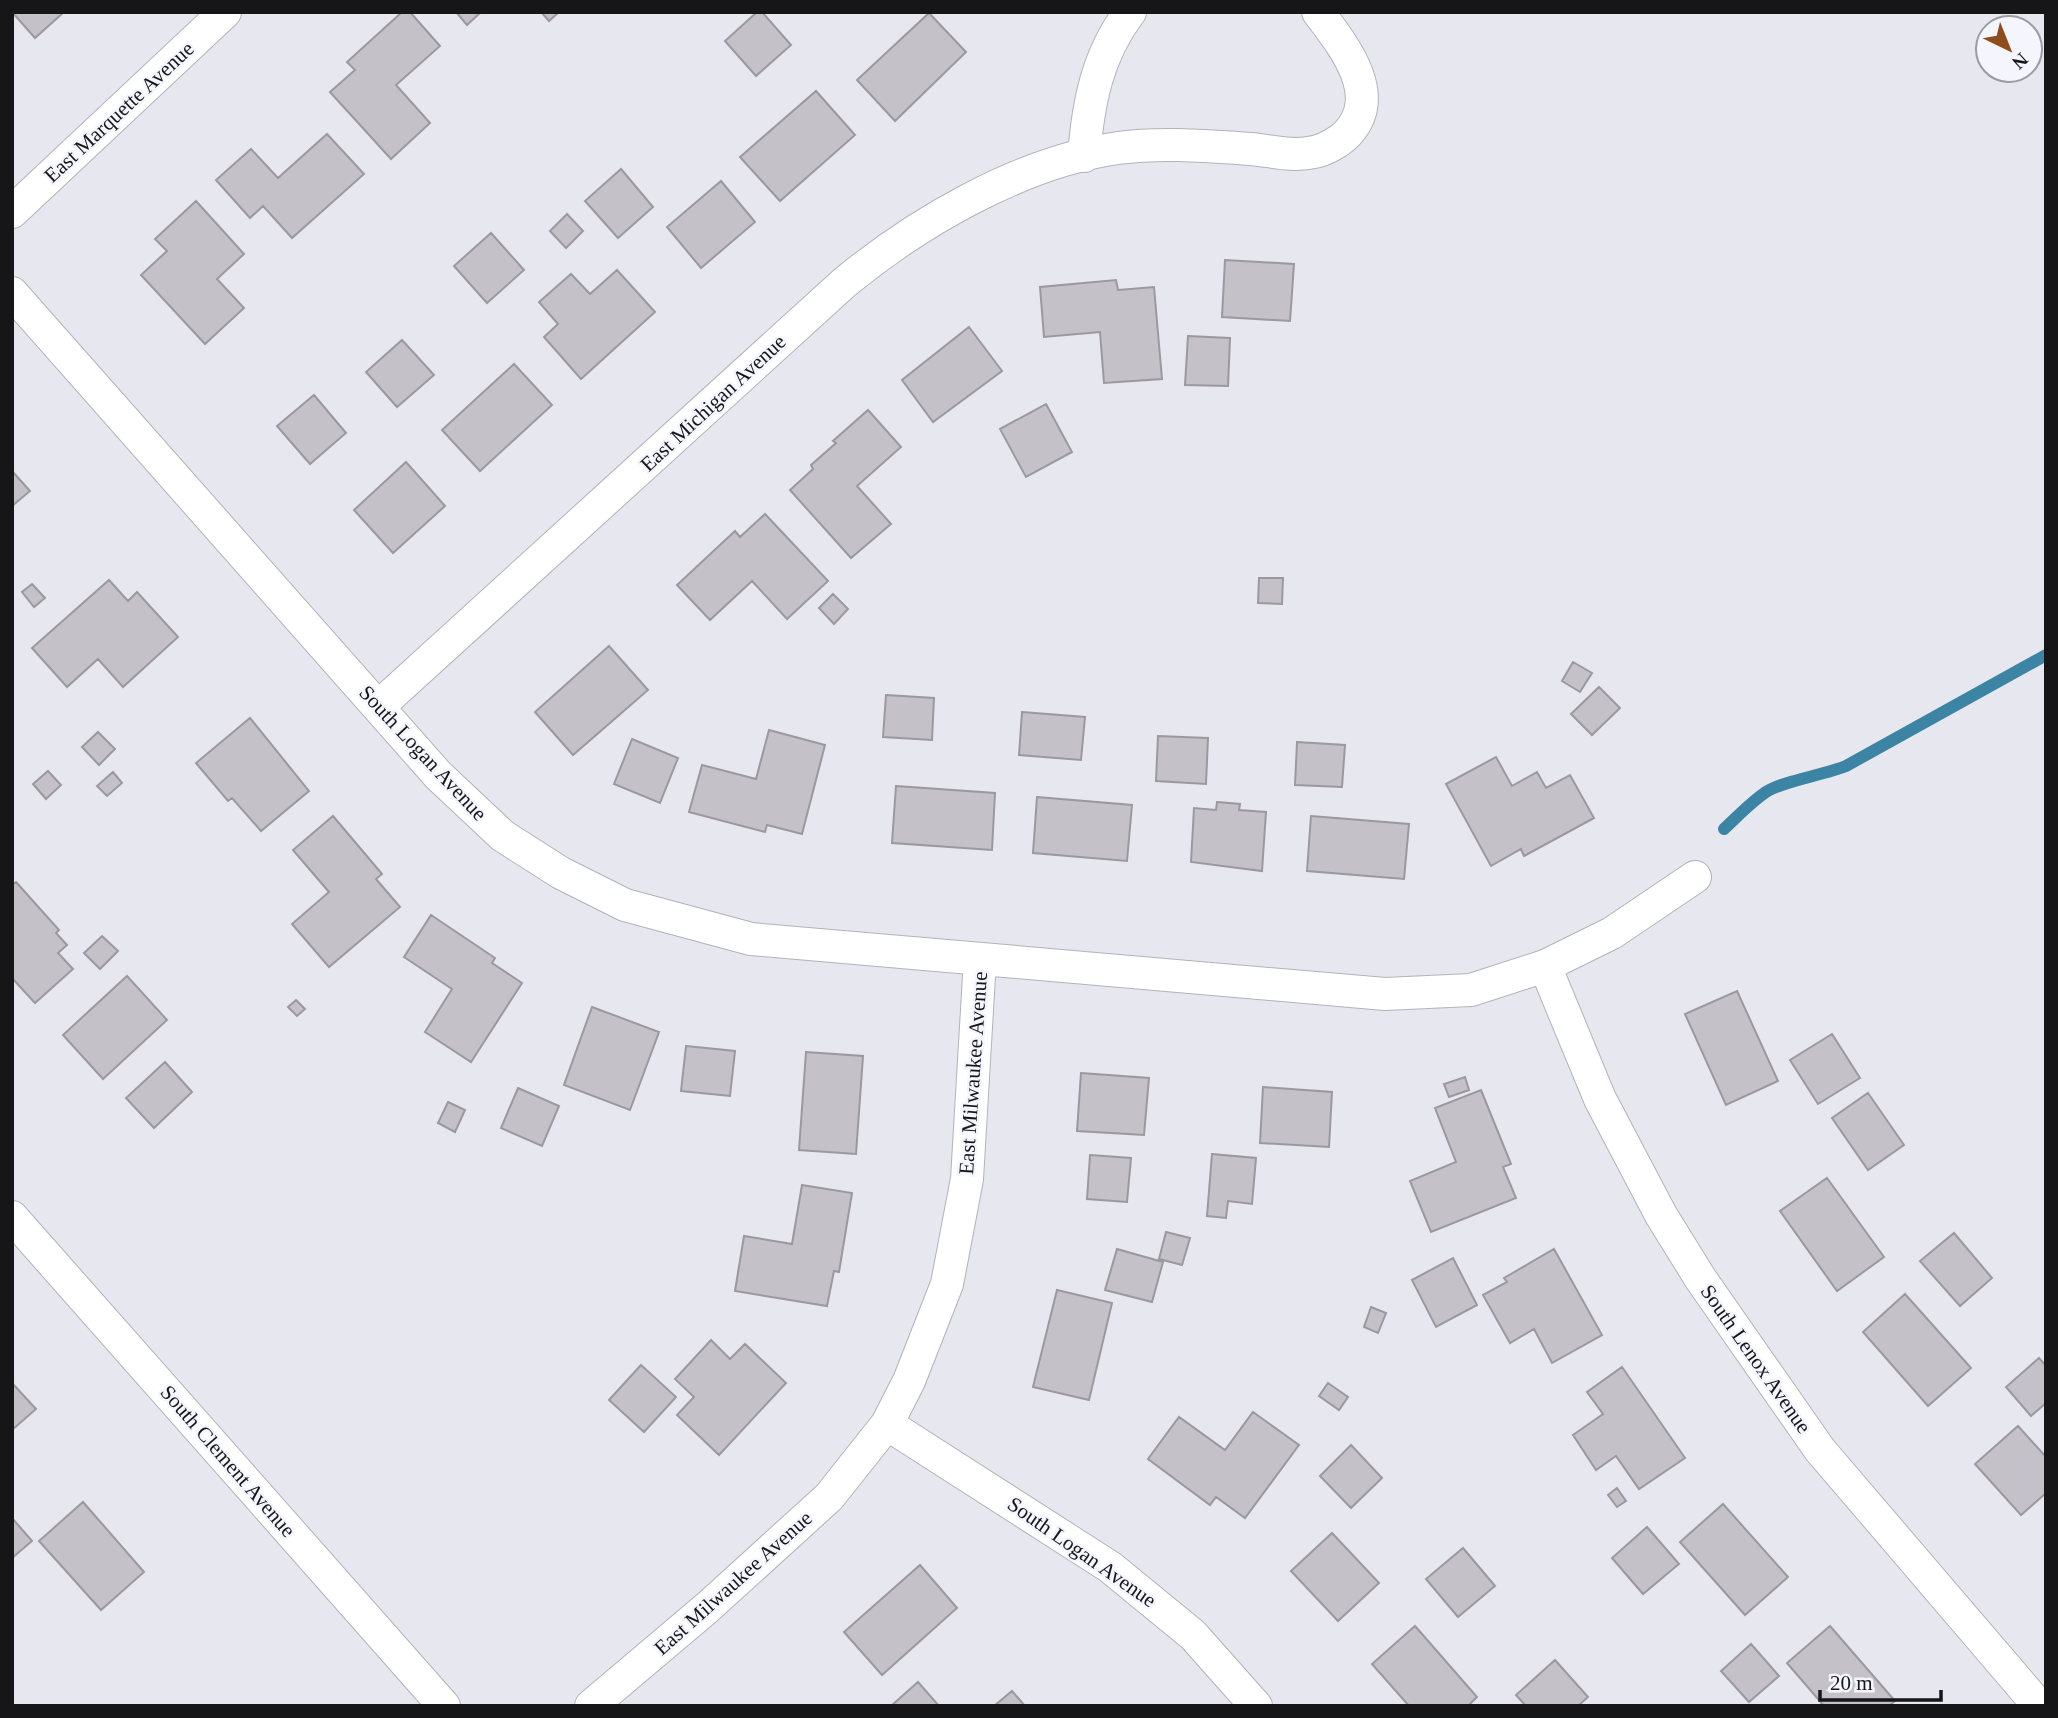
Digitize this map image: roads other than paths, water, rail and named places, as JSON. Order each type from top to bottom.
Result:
[{"type":"street","name":"East Marquette Avenue","points":[[12,212],[225,12]]},
{"type":"street","points":[[1084,156],[1088,104],[1097,74],[1118,28],[1130,12]]},
{"type":"street","name":"East Michigan Avenue","points":[[378,707],[773,347],[886,249],[937,216],[1044,167],[1117,148],[1159,145],[1299,154],[1317,152],[1334,144],[1347,134],[1359,116],[1362,93],[1357,69],[1318,12]]},
{"type":"street","name":"South Logan Avenue","points":[[12,293],[438,775],[503,836],[561,873],[625,905],[751,939],[980,958]]},
{"type":"street","name":"East Milwaukee Avenue","points":[[591,1706],[708,1607],[829,1497],[887,1424],[922,1356],[947,1284],[967,1179],[980,958],[1385,994],[1471,990],[1545,966],[1612,933],[1695,877]]},
{"type":"street","name":"South Lenox Avenue","points":[[1545,966],[1600,1099],[1661,1215],[1700,1278],[1820,1450],[2039,1706]]},
{"type":"street","name":"South Clement Avenue","points":[[12,1217],[444,1706]]},
{"type":"street","name":"South Logan Avenue","points":[[887,1424],[1110,1567],[1193,1635],[1256,1706]]},
{"type":"waterway","points":[[1724,829],[1773,788],[1846,766],[2046,655]]}]
